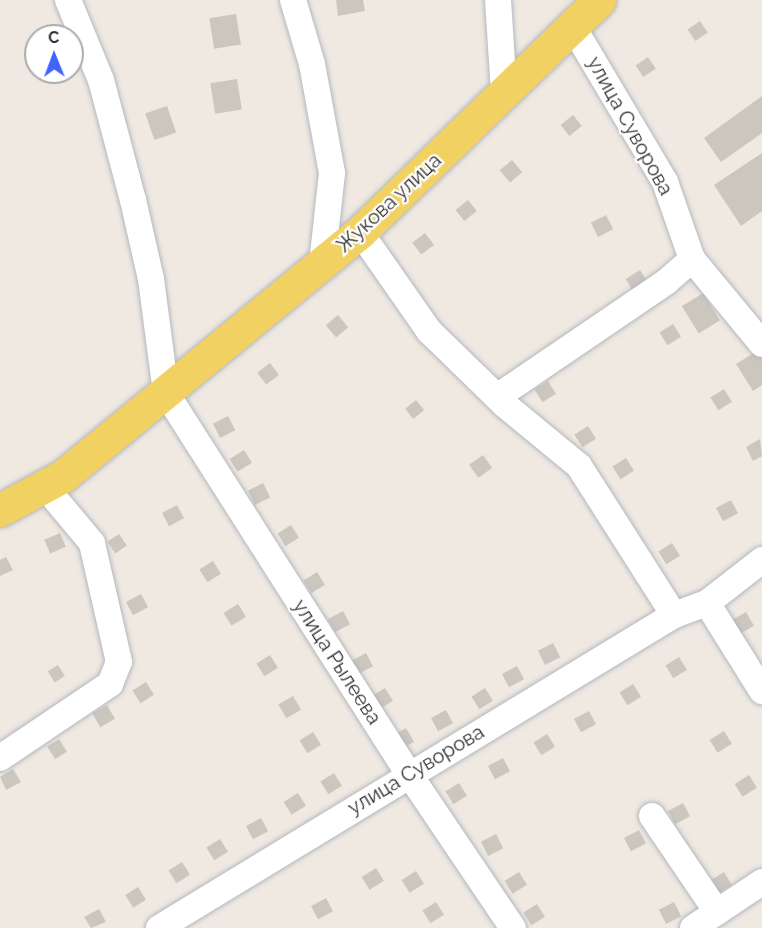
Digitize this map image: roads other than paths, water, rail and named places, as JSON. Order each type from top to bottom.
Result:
[{"type":"main road","name":"Жукова улица","points":[[0,510],[46,488],[166,393],[360,232],[599,0]]},
{"type":"street","points":[[68,0],[101,80],[132,200],[151,279],[166,393]]},
{"type":"street","points":[[292,0],[312,64],[332,173],[322,264]]},
{"type":"street","points":[[498,0],[504,94]]},
{"type":"street","name":"улица Суворова","points":[[573,27],[665,182],[692,259],[762,344]]},
{"type":"street","points":[[360,232],[429,331],[497,397],[579,466],[675,615]]},
{"type":"street","points":[[497,397],[666,282],[692,259]]},
{"type":"street","name":"улица Рылеева","points":[[166,393],[408,774],[513,928]]},
{"type":"street","points":[[0,758],[110,684],[119,662],[92,543],[46,488]]},
{"type":"street","name":"улица Суворова","points":[[159,928],[408,774],[675,615],[707,603],[762,560]]},
{"type":"street","points":[[707,603],[762,691]]},
{"type":"street","points":[[652,816],[717,912]]},
{"type":"street","points":[[693,928],[762,882]]}]
